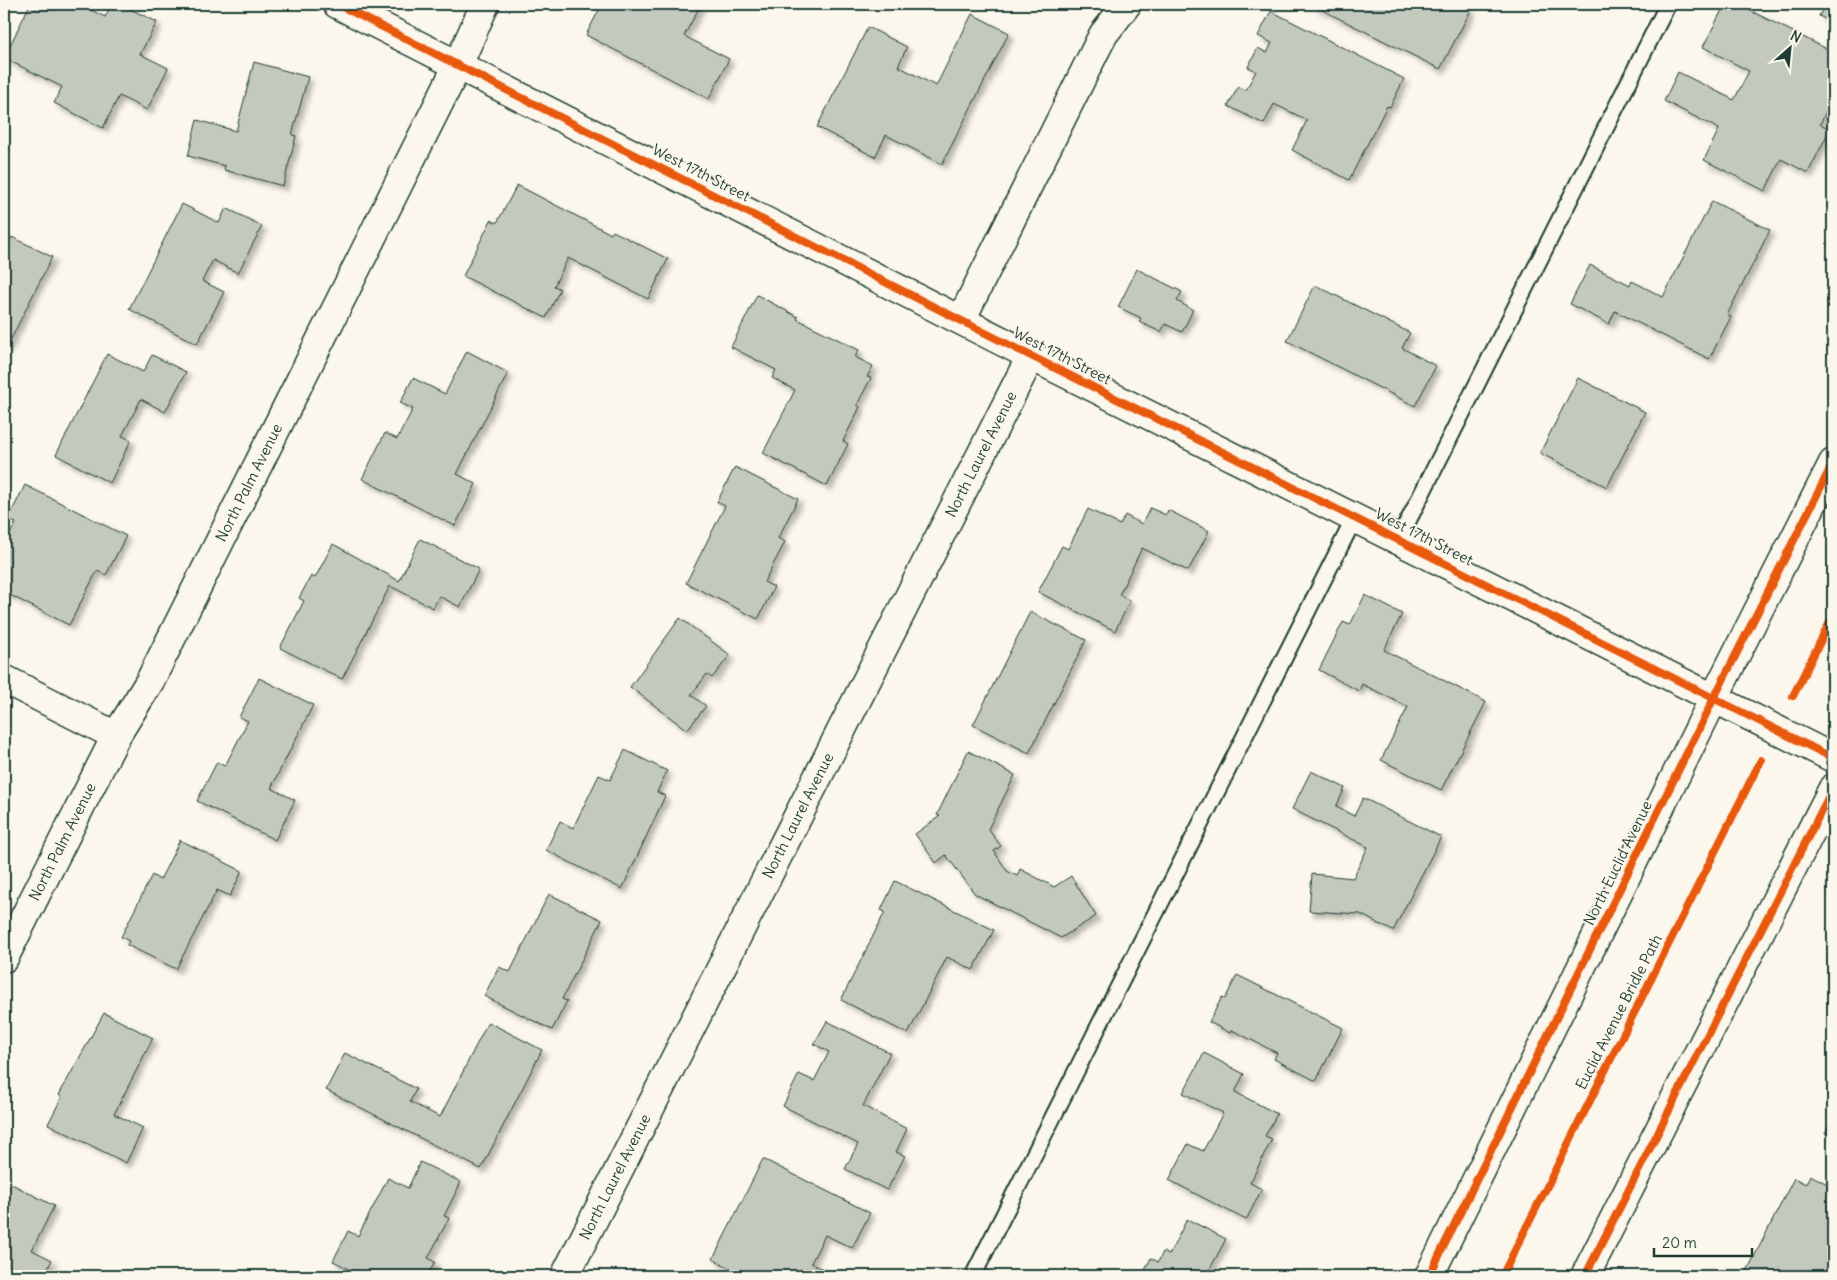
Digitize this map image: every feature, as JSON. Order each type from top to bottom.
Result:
[{"type":"street","name":"West 17th Street","points":[[337,4],[1031,356],[1355,516],[1833,758]]},
{"type":"street","name":"North Palm Avenue","points":[[4,958],[116,736],[150,682],[458,65],[485,4]]},
{"type":"street","points":[[961,320],[1103,35],[1127,4]]},
{"type":"street","name":"North Laurel Avenue","points":[[565,1276],[1031,356]]},
{"type":"street","name":"North Euclid Avenue","points":[[1429,1276],[1714,698],[1833,463]]},
{"type":"street","points":[[4,679],[116,736]]},
{"type":"street","points":[[1585,1276],[1833,788]]},
{"type":"lane","points":[[1399,539],[1668,4]]},
{"type":"lane","points":[[973,1276],[1355,516]]},
{"type":"path","points":[[1793,696],[1833,616]]},
{"type":"building","points":[[30,4],[84,4],[83,6],[105,17],[112,4],[120,4],[157,22],[140,54],[168,68],[147,110],[119,96],[103,128],[54,103],[62,87],[4,58]]},
{"type":"building","points":[[602,4],[701,4],[684,36],[729,59],[709,99],[586,35]]},
{"type":"building","points":[[1310,4],[1468,4],[1466,7],[1471,10],[1440,69]]},
{"type":"building","points":[[1725,4],[1737,4],[1833,52],[1833,97],[1820,124],[1830,129],[1808,173],[1781,159],[1765,191],[1704,160],[1719,129],[1664,101],[1678,72],[1734,100],[1749,71],[1703,47]]},
{"type":"building","points":[[1825,4],[1833,4],[1833,23],[1819,16]]},
{"type":"building","points":[[1271,11],[1404,79],[1390,107],[1387,106],[1349,180],[1292,150],[1307,120],[1274,104],[1264,124],[1228,106],[1238,87],[1246,90],[1256,71],[1248,67],[1258,48],[1267,53],[1272,43],[1258,36]]},
{"type":"building","points":[[972,14],[1009,33],[942,164],[886,135],[875,157],[817,127],[868,27],[907,47],[898,66],[936,86]]},
{"type":"building","points":[[254,62],[308,77],[292,135],[296,136],[283,186],[224,170],[225,166],[188,156],[197,120],[236,131]]},
{"type":"building","points":[[517,185],[611,234],[613,231],[668,259],[648,299],[568,258],[554,286],[560,289],[546,318],[463,276],[491,220],[497,223]]},
{"type":"building","points":[[1712,201],[1770,230],[1727,315],[1731,317],[1709,359],[1615,311],[1609,324],[1570,304],[1590,265],[1630,285],[1632,281],[1663,297]]},
{"type":"building","points":[[182,204],[219,223],[226,208],[262,226],[238,273],[213,260],[202,281],[224,292],[197,344],[129,309]]},
{"type":"building","points":[[12,237],[52,257],[4,353],[4,253]]},
{"type":"building","points":[[1137,269],[1182,292],[1177,301],[1193,310],[1182,332],[1165,324],[1161,332],[1139,322],[1141,318],[1118,307]]},
{"type":"building","points":[[1315,285],[1410,333],[1402,348],[1436,366],[1415,406],[1287,341]]},
{"type":"building","points":[[757,295],[798,317],[797,319],[859,350],[855,357],[873,366],[867,377],[871,378],[857,405],[860,407],[843,441],[848,444],[827,486],[763,453],[795,390],[772,378],[776,370],[731,347]]},
{"type":"building","points":[[467,351],[508,373],[457,474],[476,484],[455,526],[362,479],[385,433],[397,439],[413,409],[400,403],[413,378],[445,394]]},
{"type":"building","points":[[107,354],[143,372],[152,355],[186,372],[165,412],[141,399],[122,436],[131,440],[110,483],[56,455]]},
{"type":"building","points":[[1578,378],[1645,412],[1607,487],[1540,453]]},
{"type":"building","points":[[735,467],[798,499],[778,538],[785,542],[764,582],[774,587],[758,619],[686,583],[725,506],[717,502]]},
{"type":"building","points":[[25,485],[126,536],[106,575],[97,571],[69,625],[4,592],[4,545],[16,523],[8,519]]},
{"type":"building","points":[[1150,508],[1166,515],[1168,510],[1209,531],[1188,571],[1142,548],[1119,595],[1130,601],[1115,631],[1038,592],[1062,546],[1068,549],[1088,509],[1120,525],[1125,515],[1142,524]]},
{"type":"building","points":[[420,539],[479,569],[460,607],[439,596],[433,608],[390,586],[342,679],[280,648],[304,601],[299,598],[311,576],[315,578],[333,544],[399,581]]},
{"type":"building","points":[[1365,595],[1402,614],[1384,650],[1486,702],[1441,790],[1381,760],[1408,707],[1362,684],[1359,691],[1319,670],[1343,622],[1350,625]]},
{"type":"building","points":[[1030,612],[1086,640],[1029,753],[973,725]]},
{"type":"building","points":[[680,618],[730,655],[712,678],[707,674],[691,695],[706,706],[687,730],[630,687]]},
{"type":"building","points":[[259,678],[313,705],[271,788],[295,800],[275,840],[197,801],[217,762],[225,766],[248,721],[239,717]]},
{"type":"building","points":[[625,750],[667,771],[657,792],[665,796],[622,889],[546,850],[560,821],[573,828],[599,775],[610,780]]},
{"type":"building","points":[[968,751],[1015,775],[988,829],[1001,846],[994,851],[1007,871],[1017,876],[1020,869],[1054,887],[1071,876],[1096,916],[1061,938],[975,894],[946,855],[936,863],[915,834],[940,816],[937,815]]},
{"type":"building","points":[[1311,771],[1345,788],[1336,807],[1354,816],[1363,798],[1441,837],[1393,931],[1360,914],[1309,911],[1312,874],[1353,878],[1368,847],[1292,809]]},
{"type":"building","points":[[180,840],[242,871],[230,896],[217,890],[176,969],[127,945],[129,941],[121,937],[152,875],[160,880]]},
{"type":"building","points":[[895,881],[994,930],[973,970],[947,957],[908,1034],[841,1000],[885,912],[881,910]]},
{"type":"building","points":[[549,894],[602,920],[562,999],[567,1001],[552,1030],[484,996],[499,967],[510,972]]},
{"type":"building","points":[[1237,975],[1343,1028],[1316,1081],[1274,1059],[1277,1053],[1232,1030],[1230,1033],[1209,1022],[1222,997],[1225,999]]},
{"type":"building","points":[[104,1013],[153,1038],[114,1114],[143,1128],[126,1163],[48,1124],[62,1097],[59,1095]]},
{"type":"building","points":[[827,1021],[890,1053],[863,1106],[907,1129],[896,1152],[905,1156],[887,1190],[845,1169],[858,1144],[783,1106],[799,1074],[814,1081],[829,1052],[814,1044]]},
{"type":"building","points":[[488,1022],[542,1050],[481,1169],[326,1090],[345,1053],[416,1089],[410,1102],[440,1117]]},
{"type":"building","points":[[1204,1053],[1244,1074],[1235,1092],[1277,1114],[1265,1136],[1272,1139],[1250,1183],[1262,1189],[1246,1220],[1169,1180],[1188,1144],[1203,1151],[1223,1113],[1183,1093]]},
{"type":"building","points":[[1833,1116],[1833,1137],[1825,1133]]},
{"type":"building","points":[[763,1159],[870,1213],[852,1248],[825,1235],[811,1263],[837,1276],[732,1276],[735,1271],[713,1259]]},
{"type":"building","points":[[420,1162],[461,1182],[444,1216],[449,1218],[428,1258],[435,1262],[427,1276],[363,1276],[333,1261],[348,1231],[358,1236],[388,1178],[408,1188]]},
{"type":"building","points":[[1810,1175],[1833,1187],[1833,1259],[1825,1276],[1757,1276],[1747,1271],[1794,1178],[1806,1184]]},
{"type":"building","points":[[4,1180],[54,1206],[32,1250],[52,1260],[44,1276],[4,1276]]},
{"type":"building","points":[[1187,1219],[1226,1239],[1206,1276],[1142,1276],[1151,1258],[1158,1262],[1163,1252],[1169,1255]]},
{"type":"cycle path","points":[[337,4],[1031,356],[1833,758]]},
{"type":"cycle path","points":[[1429,1276],[1714,698],[1833,463]]},
{"type":"cycle path","points":[[1793,696],[1833,616]]},
{"type":"cycle path","name":"Euclid Avenue Bridle Path","points":[[1502,1276],[1761,760]]},
{"type":"cycle path","points":[[1585,1276],[1833,788]]}]
